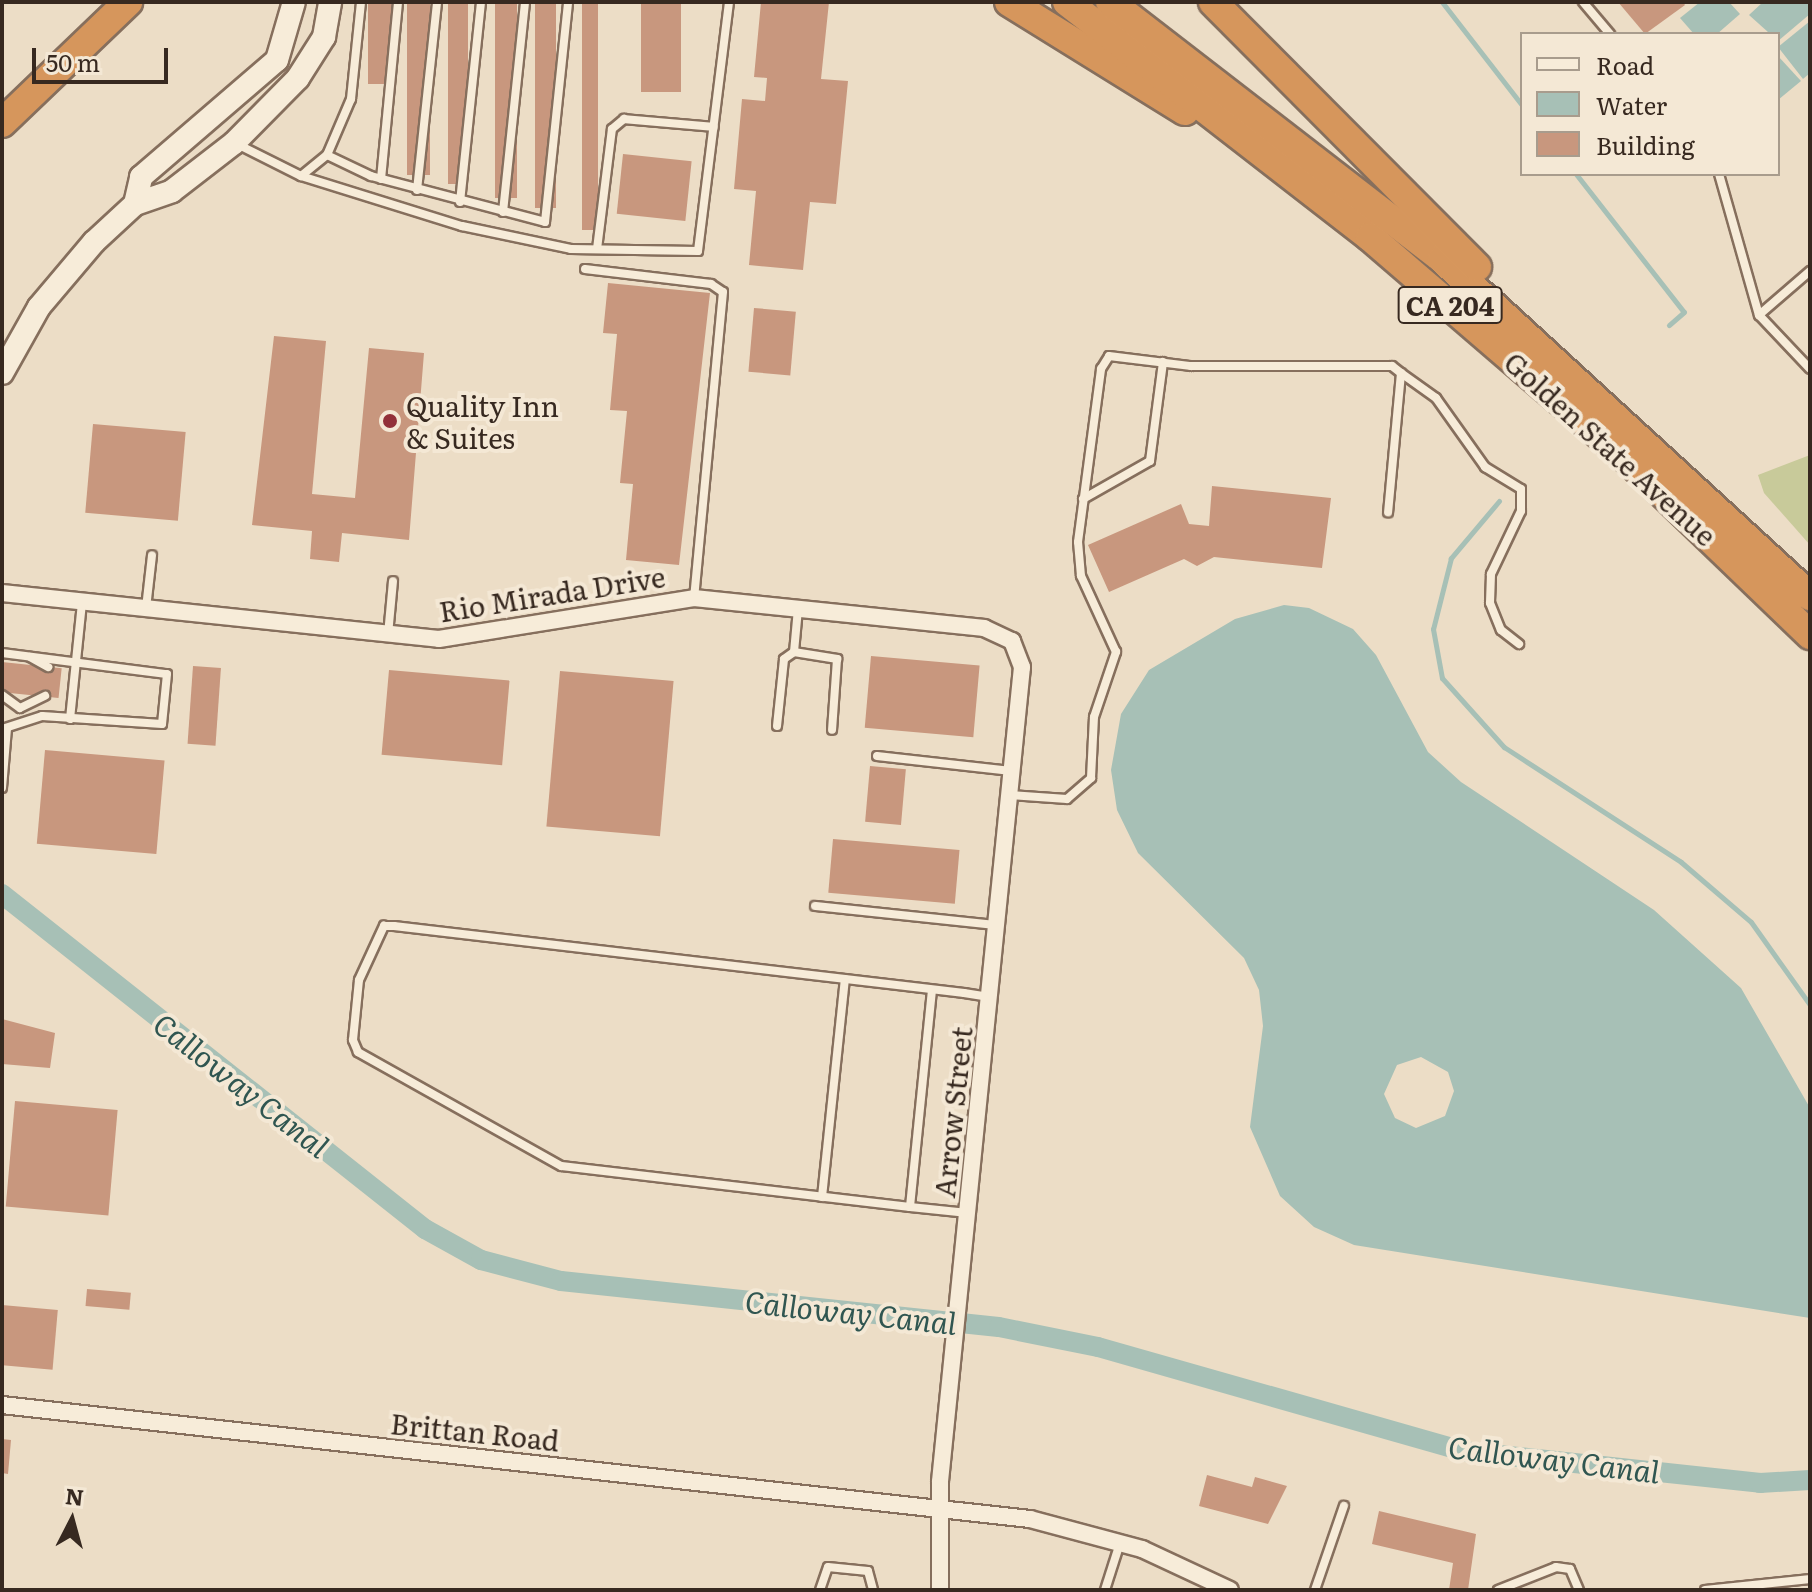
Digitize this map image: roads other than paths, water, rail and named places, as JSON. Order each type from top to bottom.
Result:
[{"type":"highway","points":[[2,123],[128,2]]},
{"type":"highway","points":[[1009,2],[1304,184]]},
{"type":"highway","name":"Golden State Avenue","points":[[1067,2],[1304,184],[1618,450],[1810,635]]},
{"type":"highway","name":"Golden State Avenue","points":[[1110,2],[1354,186],[1580,379],[1810,596]]},
{"type":"highway","points":[[1213,2],[1580,379]]},
{"type":"main road","points":[[135,204],[141,177],[277,60],[294,2]]},
{"type":"main road","points":[[2,373],[67,270],[135,204],[172,191],[234,143],[313,59],[330,2]]},
{"type":"street","name":"Rio Mirada Drive","points":[[2,593],[388,635],[469,638],[694,598],[984,628],[1012,641]]},
{"type":"street","name":"Arrow Street","points":[[940,1590],[953,1339],[1022,667],[1012,641]]},
{"type":"street","name":"Brittan Road","points":[[2,1405],[1030,1519],[1121,1543],[1230,1590]]},
{"type":"lane","points":[[301,176],[327,155],[351,99],[361,2]]},
{"type":"lane","points":[[381,179],[398,2]]},
{"type":"lane","points":[[417,190],[437,2]]},
{"type":"lane","points":[[460,202],[481,2]]},
{"type":"lane","points":[[503,212],[525,2]]},
{"type":"lane","points":[[327,155],[381,179],[545,222],[568,2]]},
{"type":"lane","points":[[234,143],[301,176],[462,226],[597,249],[698,251],[729,2]]},
{"type":"lane","points":[[1583,2],[1608,32]]},
{"type":"lane","points":[[597,249],[612,129],[624,119],[714,127]]},
{"type":"lane","points":[[1720,176],[1759,315],[1810,369]]},
{"type":"lane","points":[[585,269],[711,284],[723,292],[694,598]]},
{"type":"lane","points":[[1759,315],[1810,271]]},
{"type":"lane","points":[[1010,795],[1067,799],[1091,778],[1094,717],[1116,661],[1078,562],[1083,499],[1103,361],[1119,355],[1163,362],[1378,364],[1401,373],[1436,398],[1485,467],[1521,489],[1521,511],[1491,574],[1490,603],[1501,630],[1519,644]]},
{"type":"lane","points":[[1083,499],[1150,461],[1163,362]]},
{"type":"lane","points":[[1388,512],[1401,373]]},
{"type":"lane","points":[[146,609],[152,555]]},
{"type":"lane","points":[[388,635],[393,581]]},
{"type":"lane","points":[[70,719],[82,602]]},
{"type":"lane","points":[[794,652],[798,609]]},
{"type":"lane","points":[[777,726],[784,659],[794,652],[837,659],[832,730]]},
{"type":"lane","points":[[2,653],[167,674],[162,724],[70,719],[19,723],[4,729],[2,788]]},
{"type":"lane","points":[[2,661],[26,655],[48,667]]},
{"type":"lane","points":[[2,695],[20,708]]},
{"type":"lane","points":[[20,708],[45,696]]},
{"type":"lane","points":[[19,723],[20,708]]},
{"type":"lane","points":[[877,756],[1012,771]]},
{"type":"lane","points":[[815,906],[997,925]]},
{"type":"lane","points":[[968,1213],[561,1166],[358,1052],[353,1040],[359,980],[378,931],[394,926],[989,997]]},
{"type":"lane","points":[[822,1197],[845,979]]},
{"type":"lane","points":[[910,1207],[932,990]]},
{"type":"lane","points":[[1315,1590],[1344,1506]]},
{"type":"lane","points":[[1105,1590],[1121,1543]]},
{"type":"lane","points":[[820,1590],[828,1567],[868,1571],[873,1590]]},
{"type":"lane","points":[[1498,1590],[1556,1567],[1570,1569],[1579,1590]]},
{"type":"lane","points":[[1705,1590],[1810,1579]]},
{"type":"water","points":[[1700,2],[1729,2],[1740,14],[1719,32],[1692,32],[1680,18]]},
{"type":"water","points":[[1763,2],[1810,2],[1810,14],[1780,39],[1780,32],[1768,32],[1749,15]]},
{"type":"water","points":[[1810,21],[1810,73],[1803,79],[1780,45]]},
{"type":"water","points":[[1780,58],[1801,81],[1780,98]]},
{"type":"water","points":[[1284,605],[1309,608],[1353,629],[1376,655],[1428,752],[1461,782],[1654,910],[1741,988],[1810,1108],[1810,1318],[1354,1245],[1314,1227],[1280,1196],[1250,1127],[1263,1026],[1259,990],[1244,958],[1138,853],[1117,810],[1111,770],[1121,714],[1149,670],[1235,619]],"holes":[[[1421,1057],[1448,1072],[1454,1091],[1445,1116],[1416,1128],[1395,1118],[1384,1094],[1397,1065]]]},
{"type":"waterway","points":[[1442,2],[1520,102]]},
{"type":"waterway","points":[[1578,176],[1684,312],[1669,325]]},
{"type":"waterway","points":[[1499,501],[1451,558],[1433,629],[1442,678],[1504,747],[1681,862],[1751,922],[1810,1005]]},
{"type":"waterway","name":"Calloway Canal","points":[[2,894],[425,1229],[481,1260],[561,1281],[999,1327],[1098,1347],[1462,1451],[1760,1483],[1810,1480]]},
{"type":"place","name":"Quality Inn & Suites","points":[[390,421]]}]
